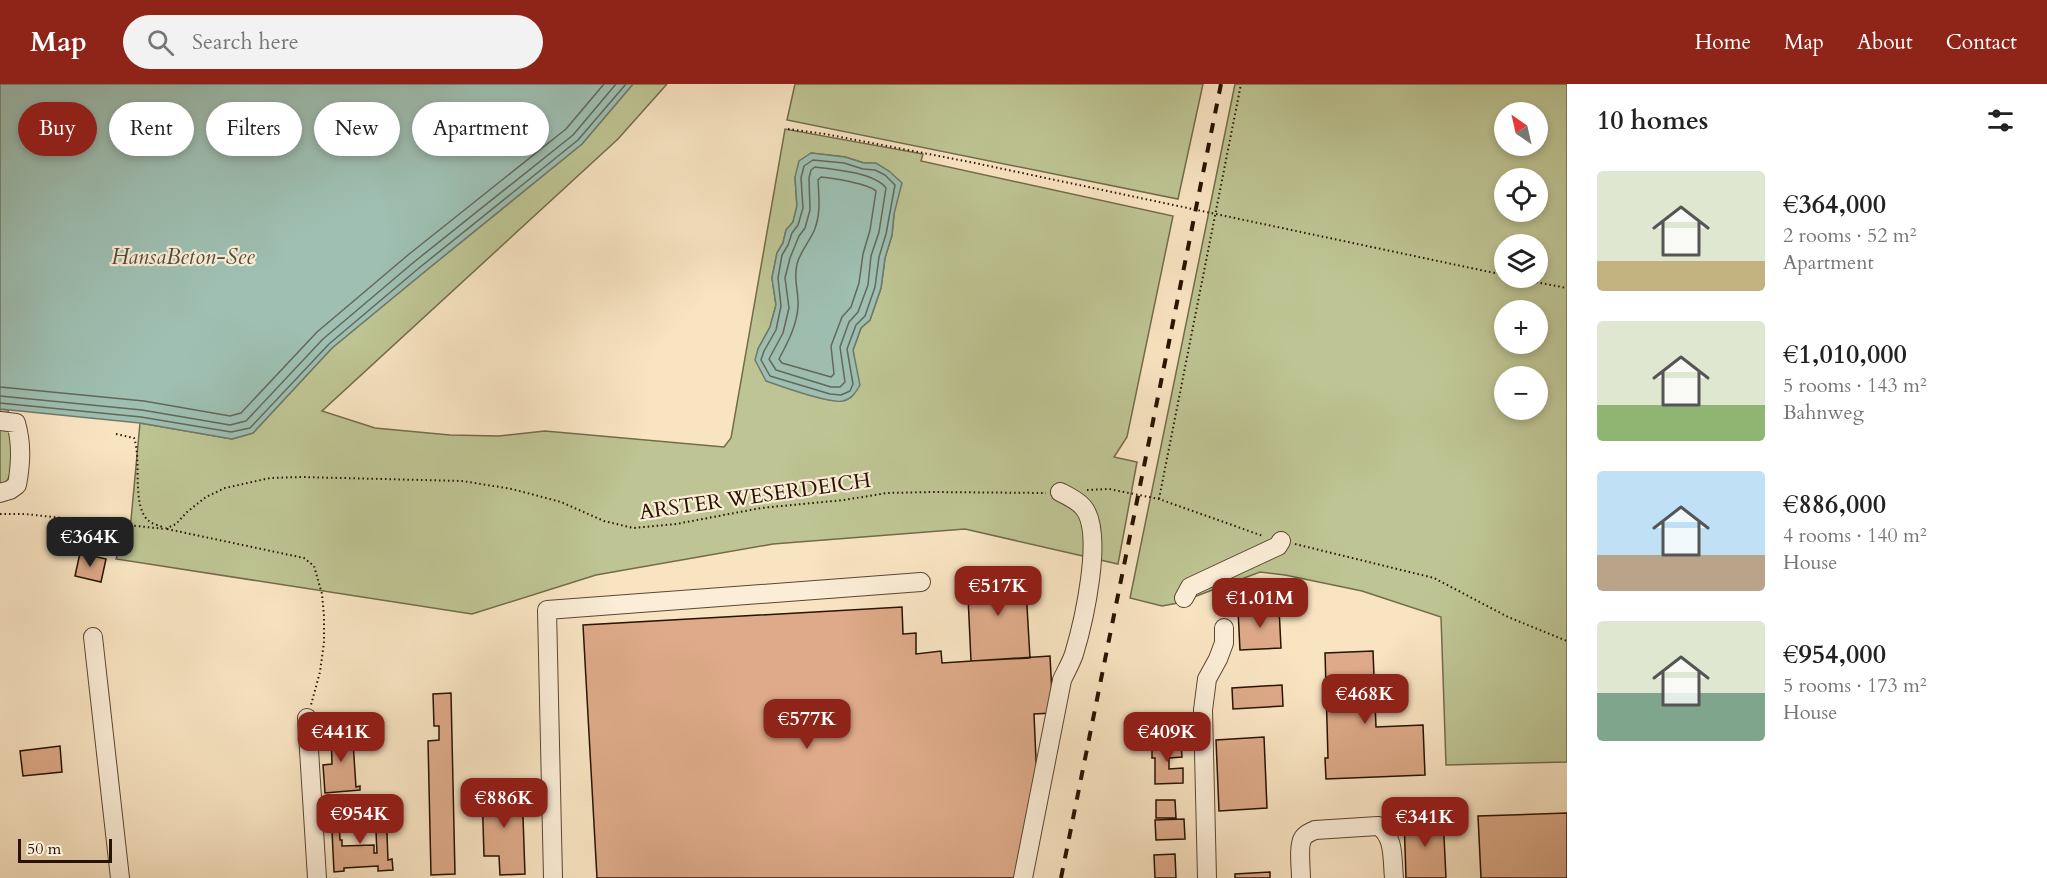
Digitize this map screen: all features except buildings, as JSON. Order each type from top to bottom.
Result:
[{"type":"street","points":[[0,421],[16,423],[21,451],[17,484],[10,490],[0,493]]},
{"type":"street","points":[[1023,878],[1062,680],[1074,655],[1089,586],[1093,542],[1085,508],[1060,492]]},
{"type":"street","points":[[1184,598],[1190,587],[1278,546],[1281,541]]},
{"type":"street","points":[[553,878],[547,610],[921,582]]},
{"type":"street","points":[[1207,878],[1203,710],[1207,679],[1224,643],[1224,628]]},
{"type":"street","points":[[93,637],[120,878]]},
{"type":"street","points":[[307,718],[318,878]]},
{"type":"street","points":[[1301,878],[1302,838],[1308,833],[1315,830],[1378,826],[1388,833],[1394,878]]},
{"type":"path","points":[[1159,499],[1241,84]]},
{"type":"path","points":[[788,129],[975,163],[1494,273]]},
{"type":"path","points":[[1548,284],[1567,288]]},
{"type":"path","points":[[116,434],[134,438],[138,448],[141,510],[148,521],[165,529]]},
{"type":"path","name":"ARSTER WESERDEICH","points":[[165,529],[176,524],[206,497],[225,488],[270,478],[462,481],[512,489],[561,502],[604,521],[633,528],[676,524],[761,508],[887,494],[1060,492],[1109,489],[1159,499],[1256,535],[1434,578],[1508,617],[1567,641]]},
{"type":"path","points":[[0,514],[24,514],[165,529],[304,558],[314,566],[322,594],[324,642],[314,696],[307,718]]},
{"type":"green space","points":[[633,84],[667,84],[618,139],[322,411],[375,428],[450,435],[499,436],[545,431],[724,447],[731,438],[785,129],[923,154],[921,161],[1173,216],[1127,437],[1114,457],[1137,462],[1118,564],[965,529],[773,544],[596,575],[472,614],[116,559],[131,520],[140,423],[232,439],[253,433],[332,348],[582,144]],"holes":[[[811,153],[876,164],[894,214],[881,288],[870,320],[861,328],[853,350],[855,364],[829,400],[806,394],[758,349],[770,327],[776,305],[772,278],[777,253],[783,243],[786,230],[793,222],[797,206],[795,177]]]},
{"type":"green space","points":[[795,84],[1203,84],[1178,199],[787,120]]},
{"type":"green space","points":[[1235,84],[1567,84],[1567,762],[1446,765],[1441,617],[1362,591],[1260,572],[1178,603],[1162,606],[1130,598]]},
{"type":"green space","points":[[0,409],[8,410],[13,441],[13,462],[7,481],[0,490]]},
{"type":"water","name":"HansaBeton-See","points":[[0,84],[633,84],[582,144],[332,348],[253,433],[232,439],[140,423],[0,409]]},
{"type":"water","points":[[811,153],[845,157],[864,163],[876,163],[902,183],[885,258],[881,288],[870,320],[861,328],[853,350],[860,385],[851,397],[843,401],[817,397],[766,381],[755,360],[758,349],[770,327],[776,305],[772,278],[777,253],[783,243],[786,230],[793,222],[797,206],[795,177],[799,161]]},
{"type":"railway","points":[[1061,878],[1221,84]]}]
